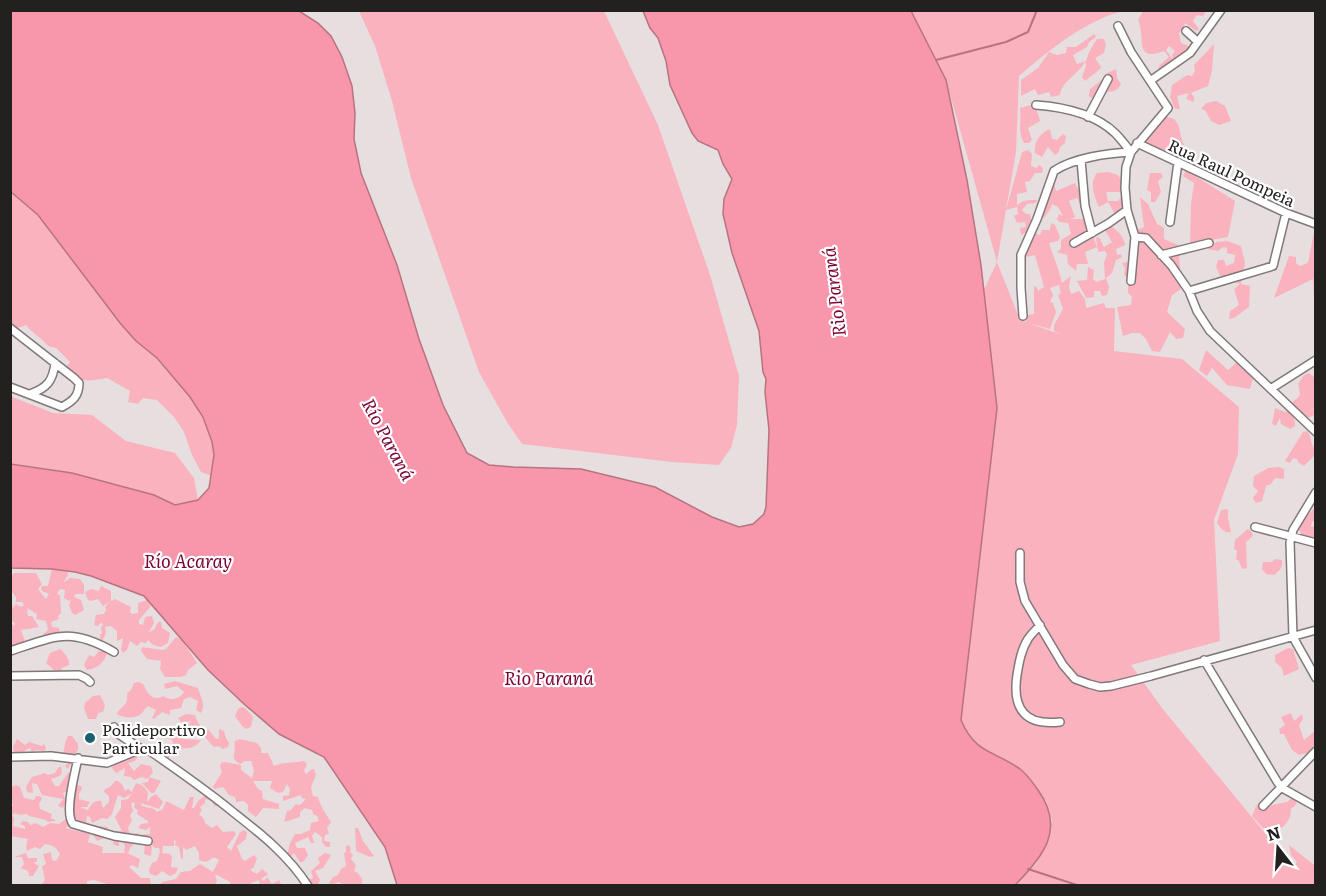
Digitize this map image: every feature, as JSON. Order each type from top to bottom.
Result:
[{"type":"street","points":[[1150,81],[1190,53],[1221,10]]},
{"type":"street","points":[[1118,26],[1131,52],[1168,110],[1131,152],[1125,178],[1127,210],[1135,237],[1131,280]]},
{"type":"street","points":[[1186,31],[1198,42]]},
{"type":"street","points":[[1088,117],[1108,79]]},
{"type":"street","points":[[1036,105],[1072,110],[1088,117],[1115,133],[1131,152]]},
{"type":"street","name":"Rua Raul Pompeia","points":[[1137,143],[1286,213],[1316,224]]},
{"type":"street","points":[[1023,316],[1020,288],[1021,255],[1038,219],[1054,171],[1081,160],[1131,152]]},
{"type":"street","points":[[1081,160],[1085,206],[1092,233]]},
{"type":"street","points":[[1170,222],[1178,162]]},
{"type":"street","points":[[1074,243],[1127,210]]},
{"type":"street","points":[[1189,291],[1274,266],[1286,213]]},
{"type":"street","points":[[1135,237],[1146,238],[1175,270],[1210,331],[1316,432]]},
{"type":"street","points":[[1161,255],[1209,243]]},
{"type":"street","points":[[10,328],[79,383],[79,393],[70,403],[62,407],[10,387]]},
{"type":"street","points":[[1272,388],[1316,360]]},
{"type":"street","points":[[30,394],[42,390],[50,383],[56,363]]},
{"type":"street","points":[[1316,492],[1290,536],[1293,637],[1316,678]]},
{"type":"street","points":[[1255,527],[1316,543]]},
{"type":"street","points":[[1020,553],[1022,594],[1063,665],[1076,679],[1100,687],[1151,676],[1316,630]]},
{"type":"street","points":[[1040,625],[1027,640],[1019,661],[1016,682],[1018,706],[1024,715],[1034,721],[1044,724],[1060,722]]},
{"type":"street","points":[[10,651],[52,637],[69,635],[92,640],[114,652]]},
{"type":"street","points":[[1204,660],[1281,787],[1316,807]]},
{"type":"street","points":[[10,676],[79,675],[90,682]]},
{"type":"street","points":[[114,727],[117,733],[141,749]]},
{"type":"street","points":[[10,756],[78,758],[107,763],[141,749],[147,749],[190,778],[270,841],[284,854],[308,885]]},
{"type":"street","points":[[1263,806],[1316,751]]},
{"type":"street","points":[[78,758],[69,812],[70,821],[73,824],[114,836],[148,841]]},
{"type":"shaded area","points":[[1183,10],[1186,12],[1203,10],[1205,13],[1203,16],[1197,15],[1193,21],[1199,29],[1196,31],[1185,23],[1183,30],[1179,33],[1181,43],[1188,46],[1188,51],[1177,60],[1173,59],[1172,55],[1175,51],[1169,46],[1166,50],[1174,61],[1160,73],[1159,66],[1169,57],[1164,51],[1154,54],[1144,51],[1138,20],[1143,11]]},
{"type":"shaded area","points":[[359,11],[604,11],[658,125],[710,275],[739,376],[737,425],[731,448],[719,465],[672,462],[522,444],[479,372],[411,178],[392,101],[375,46]]},
{"type":"shaded area","points":[[911,11],[1123,11],[1095,21],[1081,29],[1019,76],[1016,152],[997,262],[946,80]]},
{"type":"shaded area","points":[[1094,34],[1096,37],[1089,42],[1087,47],[1073,55],[1077,64],[1085,61],[1064,85],[1060,95],[1051,97],[1049,92],[1038,95],[1035,89],[1021,96],[1021,80],[1038,68],[1049,52],[1057,55],[1066,53],[1067,47],[1076,47]]},
{"type":"shaded area","points":[[1097,39],[1104,39],[1106,45],[1104,53],[1095,58],[1101,67],[1085,81],[1082,77],[1086,66],[1085,61]]},
{"type":"shaded area","points":[[1214,44],[1212,71],[1208,86],[1191,93],[1194,102],[1186,99],[1189,93],[1177,96],[1180,109],[1175,109],[1170,97],[1172,85],[1187,75],[1192,76],[1195,71],[1194,65]]},
{"type":"shaded area","points":[[1116,69],[1117,78],[1121,84],[1119,87],[1114,91],[1099,93],[1091,98],[1090,89],[1106,77],[1105,74]]},
{"type":"shaded area","points":[[1216,101],[1225,106],[1231,121],[1219,125],[1211,121],[1205,110],[1201,109],[1206,103]]},
{"type":"shaded area","points":[[1035,104],[1040,121],[1028,128],[1032,140],[1024,143],[1020,130],[1020,108]]},
{"type":"shaded area","points":[[1165,117],[1177,122],[1184,145],[1175,157],[1140,144]]},
{"type":"shaded area","points":[[1050,129],[1052,139],[1057,140],[1063,134],[1066,136],[1065,143],[1055,155],[1048,147],[1042,157],[1035,153],[1036,142]]},
{"type":"shaded area","points":[[1028,150],[1032,154],[1031,166],[1036,168],[1039,165],[1043,168],[1042,173],[1035,173],[1030,181],[1025,182],[1027,192],[1017,194],[1017,206],[1023,201],[1037,200],[1036,203],[1027,204],[1022,210],[1030,214],[1031,219],[1026,232],[1021,235],[1020,228],[1026,227],[1025,222],[1017,223],[1014,216],[1018,214],[1017,207],[1006,210],[1022,152]]},
{"type":"shaded area","points":[[1186,170],[1235,201],[1228,237],[1190,244],[1194,183],[1183,176]]},
{"type":"shaded area","points":[[1108,172],[1118,175],[1124,185],[1120,192],[1106,192],[1108,201],[1118,201],[1124,197],[1125,208],[1112,218],[1115,214],[1108,202],[1099,207],[1093,189],[1093,181],[1097,173]]},
{"type":"shaded area","points":[[1150,173],[1161,173],[1163,177],[1158,181],[1161,192],[1155,202],[1151,202],[1151,192],[1147,190]]},
{"type":"shaded area","points":[[1051,181],[1056,191],[1075,183],[1083,199],[1080,204],[1077,198],[1069,201],[1075,217],[1071,219],[1087,219],[1097,247],[1085,252],[1088,264],[1077,264],[1076,271],[1068,264],[1067,255],[1057,252],[1061,249],[1061,240],[1071,234],[1068,223],[1059,222],[1057,219],[1059,214],[1063,216],[1058,207],[1052,204],[1044,218],[1040,213]]},
{"type":"shaded area","points":[[10,192],[38,215],[120,323],[136,341],[157,358],[190,397],[203,417],[212,442],[214,455],[212,476],[201,472],[184,432],[174,417],[157,400],[143,398],[138,404],[128,402],[130,391],[107,378],[89,380],[74,377],[63,371],[70,362],[56,348],[48,346],[26,325],[15,329],[11,322]]},
{"type":"shaded area","points":[[1140,197],[1148,204],[1157,224],[1164,228],[1164,239],[1178,245],[1182,284],[1180,290],[1172,295],[1167,312],[1185,329],[1183,338],[1176,339],[1170,332],[1160,352],[1152,351],[1140,333],[1123,336],[1117,307],[1131,305],[1132,297],[1128,293],[1128,278],[1124,275],[1125,268],[1122,263],[1133,261],[1135,231],[1144,227]]},
{"type":"shaded area","points":[[1051,223],[1055,225],[1060,237],[1058,241],[1049,243],[1062,283],[1071,276],[1069,287],[1071,294],[1079,291],[1085,299],[1086,308],[1104,303],[1106,308],[1115,308],[1114,351],[1182,359],[1239,407],[1238,454],[1214,520],[1220,641],[1131,665],[1162,708],[1293,867],[1297,862],[1291,855],[1289,845],[1315,864],[1315,885],[1307,883],[1308,885],[1015,885],[1037,863],[1052,820],[1046,801],[1021,770],[982,749],[968,737],[961,720],[997,408],[983,292],[997,262],[1020,320],[1026,322],[1028,315],[1034,314],[1034,287],[1036,286],[1038,291],[1044,287],[1035,255],[1026,257],[1026,262],[1020,263],[1029,231],[1040,235],[1042,230],[1050,230]],"holes":[[[1062,284],[1059,286],[1061,293],[1058,295],[1063,309],[1054,325],[1054,331],[1063,335],[1028,323],[1050,329],[1056,312],[1053,303],[1050,302],[1053,295],[1050,288]]]},
{"type":"shaded area","points":[[1111,226],[1120,234],[1124,242],[1125,245],[1116,249],[1117,255],[1121,254],[1122,257],[1116,260],[1112,273],[1106,278],[1109,287],[1107,295],[1102,296],[1100,291],[1094,291],[1094,297],[1086,298],[1077,281],[1087,280],[1088,267],[1094,270],[1093,279],[1096,282],[1105,279],[1104,263],[1107,254],[1105,251],[1098,252],[1096,238],[1099,237],[1104,247],[1112,242],[1105,230]]},
{"type":"shaded area","points":[[1314,232],[1316,232],[1315,316],[1313,279],[1274,298],[1289,256],[1296,257],[1296,263],[1300,266],[1308,263]]},
{"type":"shaded area","points":[[1227,241],[1241,246],[1245,263],[1241,284],[1250,286],[1249,307],[1229,319],[1230,311],[1239,305],[1234,289],[1240,284],[1235,282],[1231,276],[1224,278],[1220,276],[1216,267],[1218,260],[1224,260],[1226,266],[1234,263],[1235,255],[1227,253],[1227,248],[1223,247],[1218,251],[1207,249],[1216,242]]},
{"type":"shaded area","points":[[1206,350],[1228,370],[1238,361],[1254,375],[1250,389],[1227,385],[1212,368],[1207,376],[1199,370]]},
{"type":"shaded area","points":[[1309,373],[1315,378],[1316,405],[1313,408],[1315,412],[1313,416],[1303,419],[1290,405],[1300,395],[1298,384],[1304,375]]},
{"type":"shaded area","points":[[10,396],[53,413],[92,415],[126,441],[175,453],[194,478],[198,500],[175,505],[154,495],[72,473],[11,464]]},
{"type":"shaded area","points":[[1275,408],[1294,415],[1295,426],[1290,429],[1281,424],[1280,418],[1276,426],[1272,424]]},
{"type":"shaded area","points":[[1307,431],[1315,449],[1314,456],[1304,466],[1297,459],[1293,458],[1290,463],[1285,461],[1303,432]]},
{"type":"shaded area","points":[[1268,468],[1284,469],[1284,479],[1275,478],[1271,484],[1266,486],[1262,501],[1256,503],[1253,498],[1258,491],[1253,486],[1254,476]]},
{"type":"shaded area","points":[[1315,507],[1315,520],[1311,527],[1315,526],[1315,542],[1304,537],[1296,526]]},
{"type":"shaded area","points":[[1228,509],[1231,532],[1226,532],[1217,523],[1221,510]]},
{"type":"shaded area","points":[[1248,529],[1253,536],[1246,542],[1247,568],[1242,569],[1236,559],[1235,540]]},
{"type":"shaded area","points":[[1275,559],[1282,560],[1281,569],[1274,575],[1266,574],[1262,569],[1263,562],[1272,562]]},
{"type":"shaded area","points":[[52,569],[68,571],[63,583],[70,578],[80,579],[84,585],[84,594],[75,594],[74,597],[81,600],[84,610],[75,615],[72,613],[69,605],[71,599],[69,601],[64,598],[65,590],[60,589],[57,594],[60,595],[61,613],[58,616],[59,619],[51,622],[52,627],[59,628],[60,635],[45,638],[43,634],[48,630],[46,621],[36,619],[37,614],[27,608],[28,616],[32,616],[39,627],[21,630],[26,644],[17,647],[15,643],[11,648],[11,623],[14,626],[15,624],[11,622],[11,601],[13,608],[16,604],[21,607],[24,605],[22,602],[16,602],[16,597],[11,591],[11,577],[14,573],[36,573],[42,584],[38,589],[46,599],[49,594],[41,588],[48,586]]},
{"type":"shaded area","points":[[101,586],[111,591],[111,601],[115,599],[131,607],[132,614],[138,613],[138,603],[147,600],[151,606],[139,620],[139,624],[143,625],[145,617],[152,616],[154,623],[149,632],[154,630],[158,622],[161,622],[162,628],[170,633],[168,643],[161,647],[153,645],[148,640],[137,646],[130,641],[127,650],[123,653],[121,650],[123,638],[117,641],[117,631],[111,626],[105,627],[106,633],[102,642],[100,635],[103,624],[94,625],[96,615],[104,614],[105,607],[110,602],[103,606],[98,599],[88,600],[85,592],[91,589],[99,591]]},
{"type":"shaded area","points":[[176,637],[182,640],[197,663],[188,670],[186,675],[165,677],[160,669],[161,661],[147,659],[141,651],[142,647],[166,649]]},
{"type":"shaded area","points":[[1288,648],[1293,649],[1299,669],[1284,676],[1282,668],[1275,662],[1275,655]]},
{"type":"shaded area","points":[[60,649],[67,656],[69,665],[62,668],[60,673],[46,663],[50,653]]},
{"type":"shaded area","points":[[99,651],[107,652],[103,662],[87,670],[84,665],[89,655],[94,657]]},
{"type":"shaded area","points":[[175,681],[198,688],[203,703],[201,713],[196,710],[198,701],[190,697],[184,699],[181,708],[170,710],[170,715],[162,712],[154,719],[152,718],[156,710],[148,706],[136,717],[117,714],[126,704],[127,693],[134,683],[139,682],[144,685],[154,698],[163,696],[171,699],[180,697],[184,692],[177,686],[165,689],[164,684]]},
{"type":"shaded area","points":[[100,695],[105,705],[103,712],[98,713],[96,719],[88,719],[84,708],[85,703],[93,696]]},
{"type":"shaded area","points":[[242,707],[253,717],[251,727],[246,729],[235,716],[238,709]]},
{"type":"shaded area","points":[[1291,713],[1294,721],[1302,714],[1303,719],[1299,725],[1304,740],[1315,731],[1315,744],[1308,753],[1299,755],[1292,750],[1284,734],[1280,734],[1279,729],[1285,725],[1281,717]]},
{"type":"shaded area","points":[[186,714],[195,715],[200,725],[209,730],[216,739],[219,738],[219,729],[224,731],[229,743],[228,747],[223,749],[218,746],[214,747],[197,729],[195,733],[189,734],[185,730],[191,721],[181,722],[178,718]]},
{"type":"shaded area","points":[[179,733],[184,739],[201,740],[192,747],[174,749],[167,761],[161,755],[167,754],[173,742],[164,737],[164,734]]},
{"type":"shaded area","points":[[68,736],[72,736],[78,744],[78,749],[68,769],[65,766],[68,763],[64,754],[64,746]]},
{"type":"shaded area","points":[[17,739],[25,745],[29,742],[42,746],[43,744],[46,749],[32,752],[30,748],[19,754],[14,753],[13,747]]},
{"type":"shaded area","points":[[240,739],[257,743],[261,748],[261,753],[268,753],[274,766],[304,761],[307,764],[304,771],[306,774],[314,769],[316,775],[311,787],[313,796],[318,797],[331,822],[327,828],[329,834],[325,835],[324,841],[330,842],[330,847],[326,847],[322,842],[322,837],[315,832],[312,836],[314,843],[311,843],[308,837],[295,843],[297,848],[305,848],[308,855],[303,862],[300,862],[294,853],[288,859],[285,854],[295,834],[310,830],[311,823],[319,821],[312,810],[305,808],[300,812],[300,817],[284,822],[287,811],[296,804],[300,805],[306,799],[301,795],[283,801],[283,796],[289,795],[290,789],[287,784],[283,792],[278,793],[270,788],[272,781],[253,781],[262,791],[263,799],[279,804],[279,809],[263,808],[256,817],[248,811],[248,805],[244,801],[236,802],[235,797],[229,795],[223,787],[214,789],[222,772],[221,763],[241,765],[241,770],[252,778],[254,770],[251,761],[240,764],[234,759],[235,741]]},
{"type":"shaded area","points":[[138,750],[140,754],[135,761],[128,763],[134,771],[141,764],[151,766],[153,772],[149,777],[134,780],[124,776],[125,768],[116,773],[112,768],[115,762]]},
{"type":"shaded area","points":[[61,766],[60,776],[51,779],[55,786],[59,786],[68,773],[72,773],[68,791],[63,793],[66,801],[63,808],[58,806],[63,799],[42,795],[37,784],[32,783],[33,793],[27,792],[26,787],[32,777],[55,773]]},
{"type":"shaded area","points":[[149,777],[161,781],[154,793],[151,793],[142,783],[148,782]]},
{"type":"shaded area","points":[[118,781],[125,791],[128,789],[132,792],[136,783],[142,785],[148,792],[147,802],[156,794],[163,802],[159,809],[141,803],[142,806],[157,812],[163,809],[166,801],[184,810],[190,797],[194,797],[192,808],[194,808],[198,801],[207,794],[219,803],[219,806],[214,806],[212,801],[205,799],[199,814],[205,823],[212,828],[217,825],[223,832],[234,831],[236,834],[227,847],[231,851],[240,832],[244,830],[247,832],[246,839],[237,846],[242,859],[245,861],[254,855],[257,858],[254,867],[250,870],[257,874],[262,869],[268,874],[261,879],[264,881],[267,877],[272,884],[279,880],[282,886],[260,885],[259,880],[251,885],[230,885],[230,882],[215,874],[217,881],[215,885],[160,885],[162,882],[176,879],[181,872],[190,871],[200,864],[213,872],[219,860],[214,858],[206,862],[199,860],[199,853],[195,846],[186,850],[183,847],[183,859],[174,840],[174,846],[163,846],[162,853],[170,854],[171,867],[178,868],[176,873],[170,876],[162,871],[156,876],[150,874],[149,869],[152,863],[157,861],[160,851],[152,845],[151,856],[146,855],[143,841],[133,838],[136,833],[150,834],[150,827],[146,830],[138,828],[148,821],[137,814],[138,810],[134,808],[135,803],[133,802],[131,804],[133,811],[130,815],[132,820],[128,828],[133,846],[127,853],[140,859],[138,868],[132,865],[129,867],[141,878],[150,878],[151,885],[110,885],[94,880],[87,881],[87,885],[41,885],[45,880],[42,866],[46,864],[43,854],[51,852],[52,860],[56,861],[60,854],[54,847],[45,844],[40,849],[35,847],[27,851],[28,839],[11,836],[11,805],[13,804],[11,787],[16,785],[20,787],[24,798],[34,800],[36,796],[40,796],[42,799],[39,804],[40,809],[52,814],[51,818],[55,820],[48,822],[27,814],[12,815],[13,826],[25,829],[25,826],[20,824],[23,821],[30,825],[36,823],[43,827],[50,823],[59,824],[67,818],[71,801],[75,800],[73,788],[77,785],[82,789],[79,799],[90,802],[87,807],[80,807],[88,810],[96,801],[101,801],[103,808],[109,802],[109,796],[104,792]],"holes":[[[131,794],[128,799],[121,800],[121,808],[115,817],[122,831],[112,834],[113,844],[117,846],[121,838],[125,846],[125,853],[102,853],[103,847],[88,842],[90,834],[65,828],[73,824],[74,828],[90,830],[97,841],[107,837],[108,827],[88,825],[87,816],[90,817],[92,823],[102,818],[107,819],[112,814],[118,795],[124,798]]]},
{"type":"shaded area","points":[[1293,797],[1297,798],[1296,804],[1291,809],[1287,822],[1270,836],[1252,816],[1256,806],[1263,801],[1268,806],[1287,802]]},
{"type":"shaded area","points":[[355,828],[358,828],[363,841],[374,856],[370,857],[356,851]]},
{"type":"shaded area","points":[[349,845],[353,855],[351,859],[356,865],[354,871],[362,879],[362,885],[343,885],[339,882],[331,885],[329,883],[333,877],[346,866],[344,853],[346,846]]},
{"type":"shaded area","points":[[26,853],[28,858],[37,858],[34,863],[39,866],[33,876],[29,876],[28,871],[21,868],[24,864],[22,857],[14,857]]},
{"type":"shaded area","points":[[325,853],[331,855],[323,868],[315,871],[320,880],[318,885],[302,885],[313,878],[311,871],[320,863],[318,858]]},
{"type":"water","name":"Rio Paraná","points":[[11,11],[299,11],[318,23],[331,36],[342,57],[352,86],[355,113],[354,139],[361,173],[397,265],[419,339],[443,405],[467,453],[489,465],[581,469],[655,487],[712,517],[739,527],[753,524],[764,514],[769,430],[766,379],[763,372],[759,331],[732,253],[723,214],[724,199],[732,179],[718,150],[698,141],[692,133],[670,85],[666,61],[658,38],[650,28],[643,11],[911,11],[946,80],[967,180],[981,265],[997,408],[961,720],[979,746],[1011,763],[1027,776],[1046,804],[1050,817],[1048,842],[1034,864],[1015,885],[397,885],[385,847],[324,757],[279,734],[244,704],[208,670],[144,596],[75,572],[11,568],[11,464],[72,473],[154,495],[175,505],[198,500],[209,488],[214,455],[203,417],[190,397],[157,358],[136,341],[120,323],[38,215],[11,192]]},
{"type":"waterway","points":[[936,60],[1006,42],[1028,32],[1037,10]]},
{"type":"waterway","points":[[1028,869],[1080,886]]},
{"type":"place","name":"Polideportivo Particular","points":[[90,738]]},
{"type":"water label","name":"Río Paraná","points":[[389,439]]},
{"type":"water label","name":"Río Acaray","points":[[188,560]]}]
